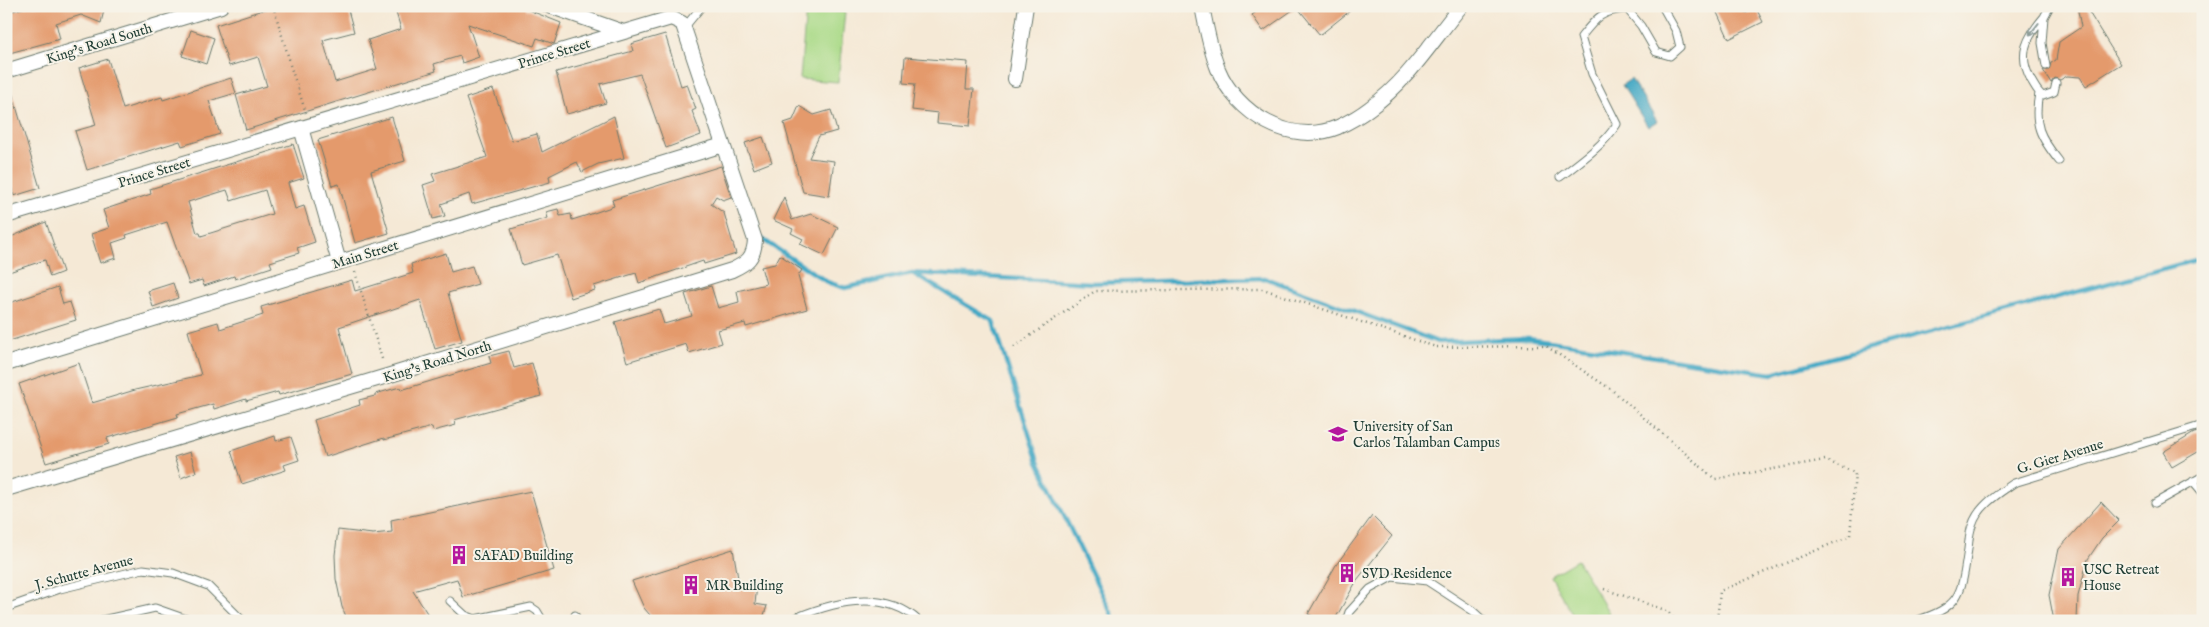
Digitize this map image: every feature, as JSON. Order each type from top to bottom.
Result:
[{"type":"street","name":"King's Road South","points":[[6,71],[221,6]]},
{"type":"street","points":[[549,6],[621,32]]},
{"type":"street","points":[[1015,79],[1026,6]]},
{"type":"street","points":[[1202,6],[1218,69],[1236,98],[1254,116],[1281,129],[1312,132],[1337,128],[1371,108],[1398,83],[1461,6]]},
{"type":"street","name":"Prince Street","points":[[6,216],[671,18],[682,23],[684,28]]},
{"type":"street","points":[[684,28],[723,145]]},
{"type":"street","points":[[305,126],[345,261]]},
{"type":"street","name":"Main Street","points":[[6,364],[723,145]]},
{"type":"street","name":"King's Road North","points":[[6,489],[387,376],[732,270],[748,262],[754,252],[755,240],[723,145]]},
{"type":"lane","points":[[684,28],[702,6]]},
{"type":"lane","points":[[1560,177],[1591,154],[1618,124],[1592,74],[1581,37],[1593,22],[1609,10],[1627,9],[1642,26],[1656,52],[1670,56],[1680,47],[1676,31],[1662,6]]},
{"type":"lane","points":[[2050,6],[2029,36],[2023,56],[2030,78],[2039,93],[2043,96],[2054,92],[2057,87],[2056,83]]},
{"type":"lane","points":[[2044,17],[2042,43],[2046,66]]},
{"type":"lane","points":[[2039,93],[2036,108],[2037,124],[2042,140],[2060,161]]},
{"type":"lane","name":"G. Gier Avenue","points":[[1915,621],[1934,615],[1955,602],[1962,584],[1972,525],[1989,500],[2014,484],[2203,425]]},
{"type":"lane","points":[[2155,503],[2203,476]]},
{"type":"lane","points":[[2193,482],[2203,493]]},
{"type":"lane","name":"J. Schutte Avenue","points":[[6,608],[60,589],[143,570],[173,573],[208,586],[243,621]]},
{"type":"lane","points":[[1346,621],[1349,612],[1370,589],[1392,578],[1427,581],[1473,611],[1484,621]]},
{"type":"lane","points":[[450,600],[465,615],[475,619],[483,619],[531,607],[537,611],[543,621]]},
{"type":"lane","points":[[788,621],[829,604],[859,600],[899,606],[919,621]]},
{"type":"lane","points":[[102,620],[155,608],[192,621]]},
{"type":"path","points":[[273,6],[290,63],[305,126]]},
{"type":"path","points":[[345,261],[387,376]]},
{"type":"path","points":[[1014,347],[1095,291],[1263,289],[1436,348],[1546,346],[1612,390],[1715,478],[1825,460],[1855,472],[1850,536],[1720,591],[1718,621]]},
{"type":"path","points":[[1604,588],[1668,611],[1675,621]]},
{"type":"green space","points":[[806,9],[845,12],[838,82],[800,79]]},
{"type":"green space","points":[[1577,560],[1609,613],[1596,621],[1576,621],[1550,576]]},
{"type":"water","points":[[1631,79],[1657,121],[1648,127],[1622,85]]},
{"type":"building","points":[[29,6],[105,6],[101,23],[81,15],[56,23],[60,39],[6,54],[6,13]]},
{"type":"building","points":[[275,6],[347,6],[354,32],[323,40],[335,82],[377,69],[368,40],[401,29],[394,6],[527,6],[526,9],[561,23],[554,44],[537,38],[534,46],[468,24],[479,57],[462,63],[460,56],[434,64],[436,71],[246,130],[236,95],[267,86],[258,57],[229,66],[216,25]]},
{"type":"building","points":[[1264,6],[1356,6],[1320,35],[1297,7],[1263,31],[1252,15]]},
{"type":"building","points":[[1714,6],[1743,6],[1746,13],[1756,8],[1763,22],[1729,39]]},
{"type":"building","points":[[2077,6],[2085,6],[2121,64],[2086,86],[2080,77],[2067,76],[2060,80],[2055,78],[2051,83],[2043,70],[2049,70],[2051,63],[2056,60],[2059,42],[2081,27]]},
{"type":"building","points":[[191,30],[214,38],[206,64],[182,56]]},
{"type":"building","points":[[665,34],[681,86],[687,84],[696,109],[692,111],[701,135],[666,148],[640,74],[600,84],[606,103],[567,114],[556,72],[633,51],[631,44]]},
{"type":"building","points":[[905,57],[968,62],[966,89],[974,89],[970,126],[937,123],[938,113],[912,110],[915,84],[903,83]]},
{"type":"building","points":[[108,59],[123,109],[162,97],[163,100],[231,78],[236,93],[209,101],[220,134],[182,146],[180,141],[87,170],[75,131],[96,125],[79,68]]},
{"type":"building","points":[[6,82],[9,82],[40,188],[14,196],[6,169]]},
{"type":"building","points":[[493,89],[512,141],[537,134],[542,152],[614,116],[624,158],[598,164],[582,172],[577,162],[549,176],[550,182],[472,204],[469,194],[441,204],[445,216],[433,219],[423,185],[435,181],[432,174],[487,157],[466,98]]},
{"type":"building","points":[[799,106],[814,115],[831,110],[837,131],[819,136],[809,158],[834,161],[829,196],[803,192],[784,123],[793,120]]},
{"type":"building","points":[[392,117],[405,161],[371,171],[389,233],[355,243],[339,184],[332,186],[318,140]]},
{"type":"building","points":[[763,137],[772,162],[754,169],[745,143]]},
{"type":"building","points":[[293,144],[304,178],[288,183],[295,209],[304,206],[315,242],[297,248],[299,253],[270,262],[272,267],[235,279],[234,276],[204,286],[202,280],[189,284],[167,222],[126,235],[127,238],[112,243],[116,258],[100,263],[91,234],[109,228],[103,210],[151,194],[150,189]],"holes":[[[227,190],[231,201],[265,190],[272,214],[201,236],[200,233],[197,233],[188,202]]]},
{"type":"building","points":[[721,166],[731,197],[723,200],[716,196],[711,204],[724,213],[736,254],[704,264],[703,261],[639,283],[636,273],[594,286],[595,290],[571,298],[557,255],[522,265],[511,229],[548,218],[546,212],[558,209],[560,216],[571,214],[572,220],[614,206],[612,200]]},
{"type":"building","points":[[784,197],[792,220],[811,214],[838,227],[824,255],[800,244],[803,239],[791,233],[793,229],[773,220]]},
{"type":"building","points":[[46,222],[63,272],[50,277],[45,260],[6,273],[6,239]]},
{"type":"building","points":[[446,253],[451,272],[472,266],[478,284],[448,293],[462,341],[435,349],[420,300],[339,327],[352,374],[279,395],[278,392],[214,409],[213,404],[177,414],[178,417],[107,438],[109,444],[46,463],[19,384],[79,363],[92,403],[135,390],[201,375],[188,331],[218,322],[220,329],[263,315],[261,307],[352,280],[355,291],[413,273],[411,264]]},
{"type":"building","points":[[780,255],[802,270],[798,276],[807,309],[746,327],[745,323],[718,330],[722,343],[689,353],[686,344],[627,362],[615,322],[659,309],[664,324],[692,316],[685,294],[711,286],[718,308],[739,302],[737,291],[766,284],[761,267],[775,264]]},
{"type":"building","points":[[173,283],[178,298],[153,307],[148,291]]},
{"type":"building","points":[[58,287],[63,304],[70,302],[76,320],[6,342],[6,304]]},
{"type":"building","points":[[509,351],[514,368],[532,363],[541,396],[454,420],[456,425],[433,431],[432,427],[384,440],[384,438],[325,457],[314,420],[360,405],[359,400],[375,396],[375,394],[400,387],[401,390],[491,363],[489,356]]},
{"type":"building","points":[[2203,431],[2203,449],[2172,467],[2163,452],[2194,433]]},
{"type":"building","points":[[275,436],[276,441],[291,437],[299,460],[284,465],[286,470],[242,484],[231,451]]},
{"type":"building","points":[[190,452],[196,472],[181,478],[174,457]]},
{"type":"building","name":"SAFAD Building","points":[[531,491],[554,570],[463,597],[457,579],[413,591],[432,621],[348,621],[342,607],[336,579],[335,555],[338,530],[373,534],[392,532],[391,520]]},
{"type":"building","name":"USC Retreat House","points":[[2101,502],[2119,521],[2102,538],[2088,559],[2078,596],[2077,621],[2054,621],[2049,595],[2059,549]]},
{"type":"building","name":"SVD Residence","points":[[1372,516],[1392,536],[1357,580],[1334,621],[1323,621],[1308,614],[1336,565]]},
{"type":"building","name":"MR Building","points":[[733,549],[739,584],[757,585],[755,604],[767,606],[762,621],[655,621],[644,608],[632,581]]},
{"type":"waterway","points":[[762,239],[827,282],[845,288],[912,273],[1093,283],[1265,278],[1438,342],[1528,338],[1772,374],[2203,258]]},
{"type":"waterway","points":[[914,274],[993,321],[1038,462],[1115,621]]},
{"type":"place","name":"University of San Carlos Talamban Campus","points":[[1338,434]]},
{"type":"place","name":"SAFAD Building","points":[[459,555]]},
{"type":"place","name":"SVD Residence","points":[[1347,573]]},
{"type":"place","name":"USC Retreat House","points":[[2068,577]]},
{"type":"place","name":"MR Building","points":[[691,585]]}]
